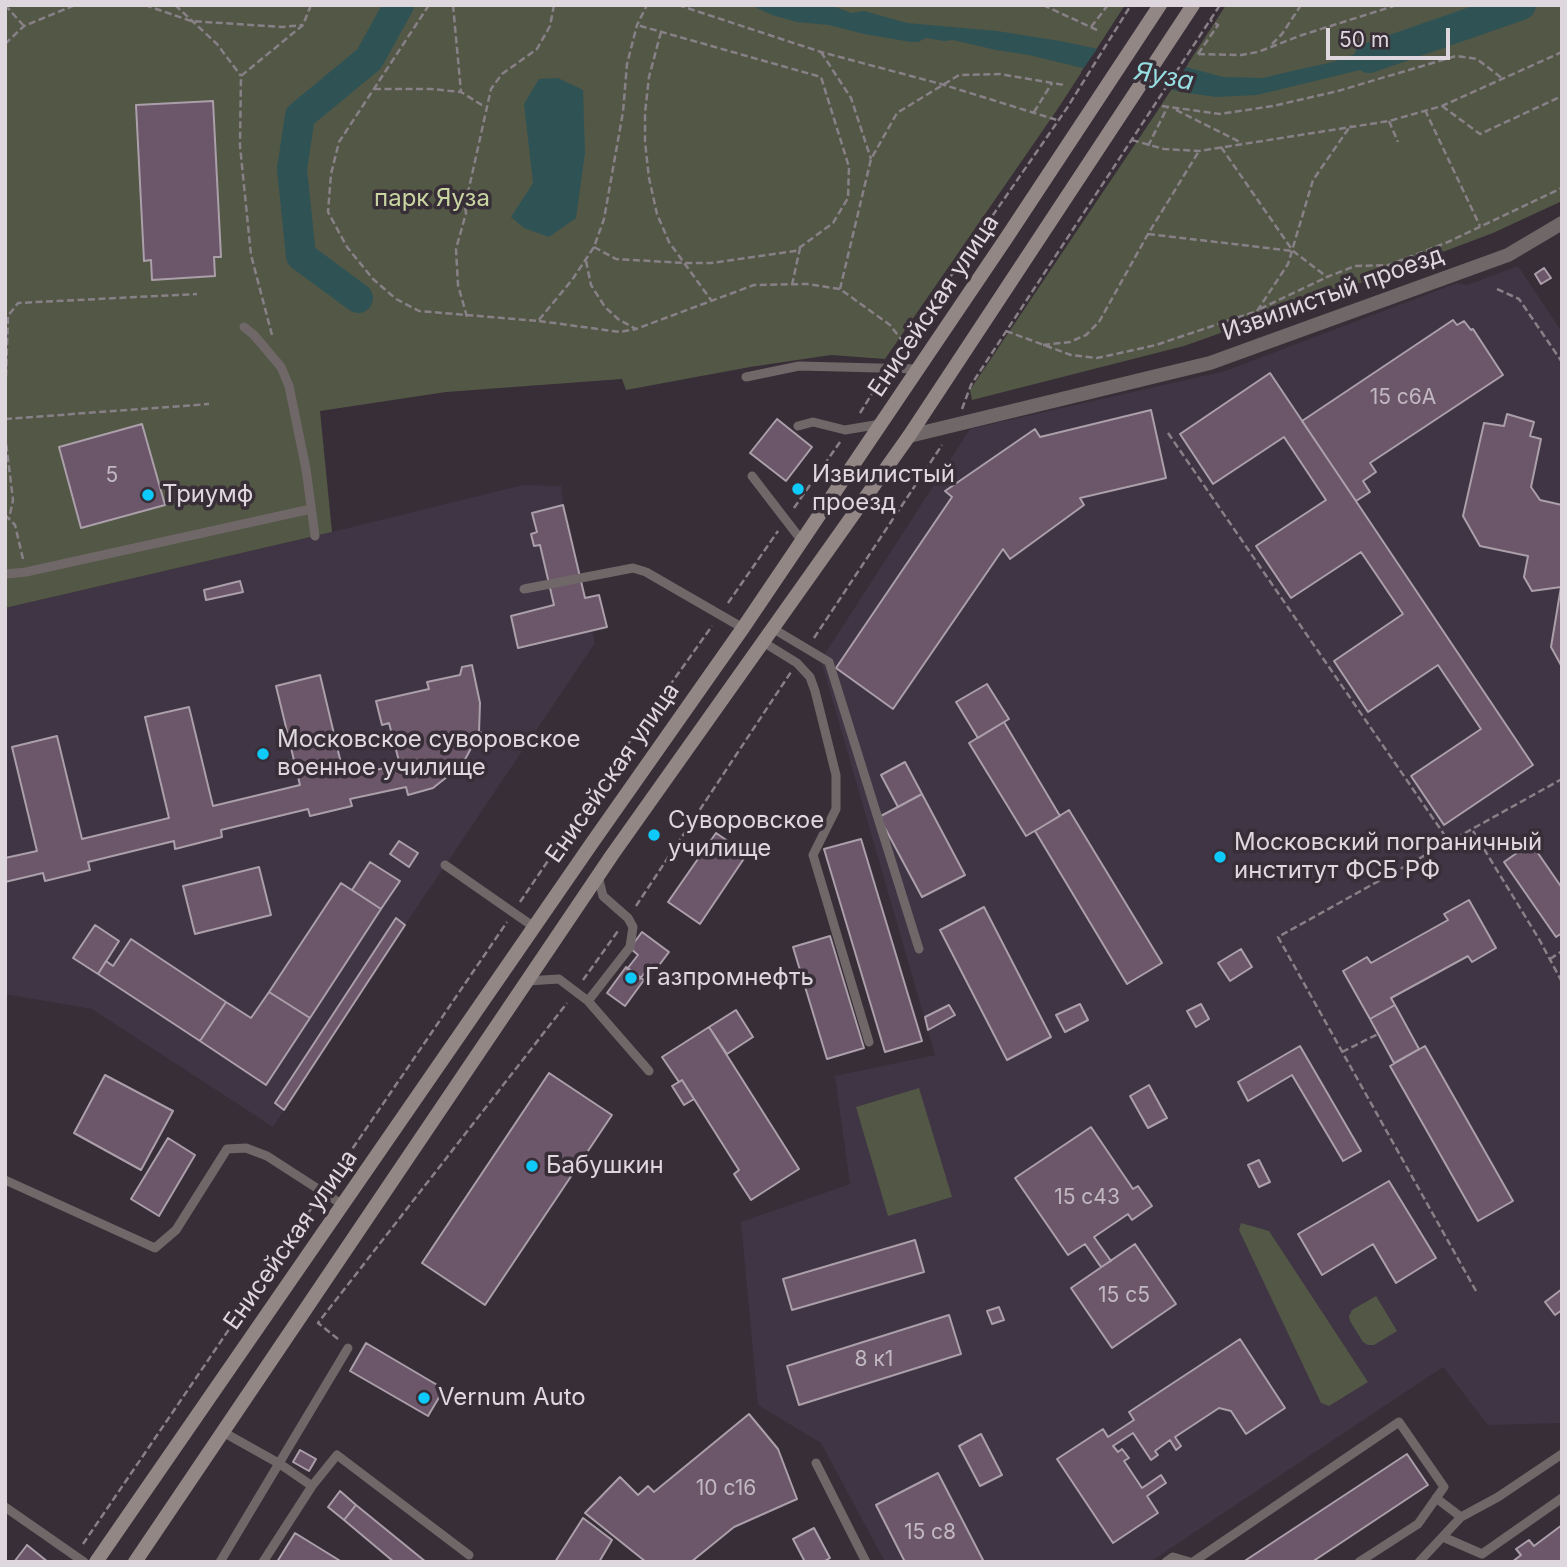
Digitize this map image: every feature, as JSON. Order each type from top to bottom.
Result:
[{"type":"main road","name":"Енисейская улица","points":[[135,1562],[598,875],[909,436],[1193,5]]},
{"type":"main road","name":"Енисейская улица","points":[[96,1562],[743,628],[1157,10]]},
{"type":"street","name":"Извилистый проезд","points":[[909,436],[1210,363],[1508,255],[1562,223]]},
{"type":"lane","points":[[244,327],[281,368],[289,386],[306,468],[314,536]]},
{"type":"lane","points":[[746,377],[799,366],[919,369]]},
{"type":"lane","points":[[799,426],[813,422],[845,430],[881,424]]},
{"type":"lane","points":[[752,476],[802,541]]},
{"type":"lane","points":[[5,574],[26,572],[311,509]]},
{"type":"lane","points":[[524,589],[633,568],[646,572],[743,628]]},
{"type":"lane","points":[[772,628],[829,662],[919,949]]},
{"type":"lane","points":[[763,642],[797,663],[810,677],[815,691],[836,775],[836,809],[814,855],[869,1042]]},
{"type":"lane","points":[[445,865],[534,927]]},
{"type":"lane","points":[[588,1001],[630,947],[633,927],[628,918],[603,896],[598,875]]},
{"type":"lane","points":[[527,981],[559,979],[576,991],[588,1001],[649,1072]]},
{"type":"lane","points":[[5,1180],[155,1248],[176,1230],[228,1149],[246,1148],[267,1156],[343,1205]]},
{"type":"lane","points":[[220,1562],[348,1348]]},
{"type":"lane","points":[[1166,1562],[1173,1557],[1192,1562],[1399,1422],[1444,1487],[1418,1524],[1359,1562]]},
{"type":"lane","points":[[223,1432],[280,1464],[312,1486]]},
{"type":"lane","points":[[1419,1562],[1461,1517],[1498,1497],[1562,1454]]},
{"type":"lane","points":[[264,1562],[312,1486],[337,1455],[469,1555]]},
{"type":"lane","points":[[816,1463],[866,1562]]},
{"type":"lane","points":[[1437,1497],[1461,1517]]},
{"type":"lane","points":[[1443,1536],[1482,1554],[1562,1498]]},
{"type":"lane","points":[[5,1507],[84,1562]]},
{"type":"path","points":[[5,5],[24,26]]},
{"type":"path","points":[[5,44],[24,26],[75,5]]},
{"type":"path","points":[[145,5],[191,22],[282,27],[303,25]]},
{"type":"path","points":[[175,5],[217,44],[241,76],[240,146],[251,255],[274,342]]},
{"type":"path","points":[[241,76],[303,25],[311,5]]},
{"type":"path","points":[[429,5],[340,142],[331,174],[328,212],[347,247],[373,279],[396,299],[419,311],[467,317],[505,317],[620,332],[636,329],[754,285],[840,289],[890,325],[905,343]]},
{"type":"path","points":[[453,5],[461,92]]},
{"type":"path","points":[[467,317],[458,285],[456,249],[491,89],[502,74],[537,49],[550,26],[554,5]]},
{"type":"path","points":[[538,321],[586,261],[604,219],[623,112],[627,64],[637,25],[647,5]]},
{"type":"path","points":[[678,5],[821,52],[941,84],[1058,120]]},
{"type":"path","points":[[1043,5],[1097,30]]},
{"type":"path","points":[[1090,28],[1108,5]]},
{"type":"path","points":[[1067,108],[1131,5]]},
{"type":"path","points":[[806,649],[957,423],[971,385],[1220,5]]},
{"type":"path","points":[[1270,46],[1282,34],[1301,5]]},
{"type":"path","points":[[1210,20],[1218,24],[1198,54],[1241,55],[1258,52],[1397,5]]},
{"type":"path","points":[[594,247],[616,259],[684,263],[751,258],[795,251],[833,223],[848,198],[849,167],[821,77],[637,25]]},
{"type":"path","points":[[660,33],[649,78],[645,113],[646,154],[657,214],[669,242],[711,300]]},
{"type":"path","points":[[821,52],[851,98],[871,159]]},
{"type":"path","points":[[1132,141],[1164,149],[1199,151],[1350,125],[1389,121],[1442,106],[1562,52]]},
{"type":"path","points":[[1162,106],[1220,114],[1273,106],[1338,91],[1456,57],[1478,59],[1503,79]]},
{"type":"path","points":[[840,289],[871,159],[898,113],[959,75],[1000,74],[1064,85]]},
{"type":"path","points":[[1034,112],[1052,83]]},
{"type":"path","points":[[374,89],[461,92],[486,108]]},
{"type":"path","points":[[1442,106],[1480,134],[1562,96]]},
{"type":"path","points":[[1148,146],[1167,107]]},
{"type":"path","points":[[1173,108],[1243,144]]},
{"type":"path","points":[[1425,110],[1480,226]]},
{"type":"path","points":[[1389,121],[1398,142]]},
{"type":"path","points":[[1257,311],[1288,264],[1313,180],[1350,125]]},
{"type":"path","points":[[1221,147],[1293,251],[1327,276]]},
{"type":"path","points":[[1039,345],[1070,342],[1086,335],[1099,322],[1148,234],[1199,151]]},
{"type":"path","points":[[1006,331],[1071,355],[1097,358],[1115,356],[1257,311],[1327,276],[1355,266],[1389,265],[1562,188]]},
{"type":"path","points":[[1148,234],[1293,251]]},
{"type":"path","points":[[792,285],[800,248]]},
{"type":"path","points":[[586,261],[591,285],[605,307],[618,319],[636,329]]},
{"type":"path","points":[[1497,289],[1519,299],[1562,362]]},
{"type":"path","points":[[5,408],[8,316],[18,303],[197,294]]},
{"type":"path","points":[[5,419],[209,404]]},
{"type":"path","points":[[1168,433],[1450,843]]},
{"type":"path","points":[[5,434],[13,500],[9,519]]},
{"type":"path","points":[[5,515],[15,525],[26,572]]},
{"type":"path","points":[[348,1348],[318,1323],[576,991],[628,918],[797,663]]},
{"type":"path","points":[[1476,1291],[1278,937],[1562,779]]},
{"type":"path","points":[[1472,830],[1562,982]]},
{"type":"path","points":[[75,1555],[513,913]]},
{"type":"path","points":[[1550,959],[1562,951]]},
{"type":"path","points":[[1342,1052],[1378,1034]]},
{"type":"shaded area","name":"Московский пограничный институт ФСБ РФ","points":[[1518,266],[1562,332],[1562,1423],[1488,1425],[1443,1367],[1150,1562],[885,1562],[821,1443],[758,1405],[741,1222],[850,1184],[835,1076],[935,1055],[821,660],[970,429],[1225,371],[1457,283],[1467,285]]},
{"type":"shaded area","name":"Московское суворовское военное училище","points":[[523,485],[561,486],[585,597],[599,595],[607,627],[592,630],[595,643],[273,1127],[92,1009],[5,994],[5,608]]},
{"type":"green space","name":"парк Яуза","points":[[5,5],[1125,5],[1059,107],[885,359],[831,355],[626,390],[622,379],[446,392],[320,411],[332,532],[5,608]]},
{"type":"green space","points":[[1226,5],[1562,5],[1562,201],[1493,233],[1184,346],[972,400],[970,390]]},
{"type":"green space","points":[[919,1088],[952,1197],[888,1216],[856,1107]]},
{"type":"green space","points":[[1241,1223],[1269,1231],[1368,1382],[1329,1406],[1321,1403],[1239,1230]]},
{"type":"green space","points":[[1376,1296],[1397,1331],[1374,1345],[1368,1345],[1363,1342],[1349,1316],[1352,1310]]},
{"type":"water","points":[[751,5],[830,5],[851,13],[864,11],[907,23],[997,31],[1060,41],[1223,77],[1263,78],[1333,62],[1405,36],[1410,49],[1409,56],[1389,63],[1257,95],[1216,97],[1181,92],[1029,55],[953,40],[926,38],[911,42],[829,25],[797,22],[772,15]]},
{"type":"water","points":[[558,78],[583,90],[585,153],[576,218],[549,237],[524,228],[511,217],[533,183],[524,104],[539,79]]},
{"type":"pier","points":[[1099,46],[1188,64],[1169,93],[1081,72]]},
{"type":"building","points":[[213,101],[221,257],[214,257],[215,276],[152,280],[151,260],[144,261],[136,105]]},
{"type":"building","points":[[1544,268],[1551,278],[1541,284],[1535,274]]},
{"type":"building","points":[[1453,320],[1457,325],[1464,321],[1473,329],[1503,375],[1370,463],[1376,472],[1363,481],[1370,492],[1356,501],[1302,421]]},
{"type":"building","points":[[1270,373],[1533,765],[1444,825],[1411,776],[1481,729],[1438,665],[1368,712],[1334,661],[1403,614],[1361,552],[1291,598],[1256,546],[1326,500],[1284,437],[1213,484],[1180,434]]},
{"type":"building","points":[[1151,410],[1166,478],[1080,498],[1084,505],[1010,559],[1003,549],[893,709],[836,668],[952,497],[945,491],[1035,429],[1040,437]]},
{"type":"building","points":[[1507,414],[1534,422],[1530,436],[1541,439],[1531,487],[1540,500],[1562,505],[1562,667],[1551,647],[1561,587],[1532,591],[1524,577],[1528,556],[1480,546],[1463,516],[1484,423],[1504,426]]},
{"type":"building","points":[[777,419],[812,447],[786,481],[750,453]]},
{"type":"building","points":[[142,424],[165,505],[81,528],[59,447]]},
{"type":"building","points":[[563,505],[585,598],[599,595],[607,627],[518,648],[511,616],[554,605],[540,545],[534,546],[531,534],[537,532],[532,513]]},
{"type":"building","points":[[240,581],[243,592],[206,600],[204,590]]},
{"type":"building","points":[[472,665],[480,703],[479,732],[491,736],[489,746],[475,741],[462,765],[433,788],[408,795],[406,787],[350,799],[352,806],[310,816],[308,809],[221,830],[222,837],[175,849],[174,841],[88,862],[90,870],[45,881],[43,873],[5,882],[5,858],[37,851],[12,747],[57,736],[82,839],[169,818],[145,717],[189,707],[213,806],[300,785],[276,686],[320,675],[344,776],[400,765],[389,723],[382,725],[376,701],[429,689],[427,682],[460,675],[462,667]]},
{"type":"building","points":[[987,684],[1009,719],[978,738],[956,702]]},
{"type":"building","points":[[1004,722],[1060,816],[1026,836],[969,743]]},
{"type":"building","points":[[905,762],[922,794],[898,807],[881,775]]},
{"type":"building","points":[[922,794],[965,875],[922,897],[879,817]]},
{"type":"building","points":[[1069,810],[1162,963],[1127,984],[1035,831]]},
{"type":"building","points":[[716,833],[747,854],[700,924],[668,902]]},
{"type":"building","points":[[861,839],[922,1041],[885,1052],[824,849]]},
{"type":"building","points":[[399,841],[418,853],[409,867],[390,854]]},
{"type":"building","points":[[1531,843],[1562,888],[1562,933],[1556,937],[1504,862]]},
{"type":"building","points":[[370,862],[400,881],[381,909],[352,890]]},
{"type":"building","points":[[259,867],[271,915],[195,934],[183,886]]},
{"type":"building","points":[[341,883],[381,909],[310,1018],[269,992]]},
{"type":"building","points":[[1469,900],[1496,948],[1472,962],[1468,956],[1391,998],[1395,1005],[1370,1019],[1343,971],[1367,957],[1371,963],[1448,920],[1444,914]]},
{"type":"building","points":[[984,907],[1051,1037],[1007,1060],[940,930]]},
{"type":"building","points":[[396,918],[405,925],[284,1110],[275,1103]]},
{"type":"building","points":[[95,925],[119,941],[98,974],[73,958]]},
{"type":"building","points":[[642,932],[669,952],[657,968],[651,964],[640,979],[627,969],[638,955],[630,948]]},
{"type":"building","points":[[830,936],[864,1048],[827,1059],[793,947]]},
{"type":"building","points":[[131,939],[226,1002],[200,1041],[98,974],[106,961],[113,966]]},
{"type":"building","points":[[1241,949],[1252,967],[1230,981],[1218,963]]},
{"type":"building","points":[[626,967],[644,980],[625,1006],[607,993]]},
{"type":"building","points":[[269,992],[310,1018],[266,1085],[200,1041],[226,1002],[251,1018]]},
{"type":"building","points":[[1080,1004],[1088,1020],[1065,1032],[1056,1015]]},
{"type":"building","points":[[1201,1004],[1209,1019],[1196,1027],[1187,1011]]},
{"type":"building","points":[[949,1005],[955,1015],[928,1030],[925,1017]]},
{"type":"building","points":[[1395,1005],[1419,1049],[1394,1063],[1370,1019]]},
{"type":"building","points":[[736,1010],[753,1037],[727,1054],[709,1027]]},
{"type":"building","points":[[709,1027],[799,1169],[751,1200],[734,1174],[739,1170],[682,1080],[679,1082],[662,1057]]},
{"type":"building","points":[[1300,1046],[1361,1151],[1343,1161],[1292,1075],[1248,1101],[1238,1082]]},
{"type":"building","points":[[1425,1046],[1513,1201],[1478,1221],[1390,1066]]},
{"type":"building","name":"Бабушкин","points":[[549,1073],[612,1115],[485,1305],[422,1263]]},
{"type":"building","points":[[105,1075],[173,1111],[141,1170],[74,1133]]},
{"type":"building","points":[[682,1080],[694,1099],[684,1105],[672,1086]]},
{"type":"building","points":[[1149,1085],[1167,1118],[1148,1128],[1130,1096]]},
{"type":"building","points":[[1091,1127],[1133,1189],[1138,1186],[1152,1206],[1132,1220],[1128,1214],[1094,1237],[1111,1261],[1101,1267],[1085,1244],[1068,1255],[1015,1178]]},
{"type":"building","points":[[168,1138],[195,1155],[159,1216],[131,1199]]},
{"type":"building","points":[[1259,1160],[1270,1182],[1259,1187],[1248,1165]]},
{"type":"building","points":[[1389,1181],[1436,1258],[1396,1283],[1373,1244],[1322,1275],[1298,1234]]},
{"type":"building","points":[[915,1240],[924,1272],[792,1310],[783,1279]]},
{"type":"building","points":[[1135,1244],[1176,1304],[1112,1348],[1071,1288]]},
{"type":"building","points":[[1562,1289],[1562,1310],[1555,1315],[1545,1302]]},
{"type":"building","points":[[999,1307],[1004,1320],[992,1324],[987,1311]]},
{"type":"building","points":[[949,1315],[961,1354],[799,1405],[787,1366]]},
{"type":"building","points":[[1240,1339],[1285,1408],[1246,1434],[1231,1411],[1219,1408],[1175,1437],[1181,1446],[1176,1450],[1170,1440],[1155,1451],[1158,1455],[1151,1460],[1133,1433],[1113,1446],[1118,1452],[1122,1449],[1129,1458],[1124,1461],[1142,1488],[1161,1475],[1166,1483],[1147,1496],[1158,1513],[1113,1543],[1057,1459],[1103,1429],[1108,1437],[1134,1420],[1129,1412]]},
{"type":"building","points":[[366,1343],[444,1389],[428,1416],[350,1371]]},
{"type":"building","points":[[749,1414],[778,1449],[797,1499],[734,1527],[691,1562],[646,1562],[585,1513],[620,1477],[638,1495],[648,1486],[654,1492]]},
{"type":"building","points":[[981,1434],[1002,1475],[980,1486],[959,1446]]},
{"type":"building","points":[[300,1450],[316,1459],[309,1471],[293,1462]]},
{"type":"building","points":[[1407,1454],[1428,1485],[1312,1562],[1243,1562]]},
{"type":"building","points":[[938,1473],[984,1562],[905,1562],[876,1505]]},
{"type":"building","points":[[340,1491],[356,1505],[344,1520],[328,1507]]},
{"type":"building","points":[[356,1505],[426,1562],[394,1562],[344,1520]]},
{"type":"building","points":[[583,1518],[612,1540],[599,1562],[555,1562]]},
{"type":"building","points":[[1562,1525],[1562,1561],[1512,1562],[1521,1555],[1516,1549],[1529,1540],[1534,1546]]},
{"type":"building","points":[[814,1528],[830,1558],[823,1562],[805,1562],[793,1539]]},
{"type":"building","points":[[295,1533],[342,1562],[277,1562]]},
{"type":"building","points":[[27,1545],[48,1562],[14,1562]]},
{"type":"waterway","points":[[358,298],[301,256],[292,169],[300,116],[369,59],[399,5]]},
{"type":"waterway","name":"Яуза","points":[[1369,58],[1521,5]]},
{"type":"place","name":"Извилистый проезд","points":[[798,489]]},
{"type":"place","name":"Триумф","points":[[148,495]]},
{"type":"place","name":"Московское суворовское военное училище","points":[[263,754]]},
{"type":"place","name":"Суворовское училище","points":[[654,835]]},
{"type":"place","name":"Московский пограничный институт ФСБ РФ","points":[[1220,857]]},
{"type":"place","name":"Газпромнефть","points":[[631,978]]},
{"type":"place","name":"Бабушкин","points":[[532,1166]]},
{"type":"place","name":"Vernum Auto","points":[[424,1398]]}]
